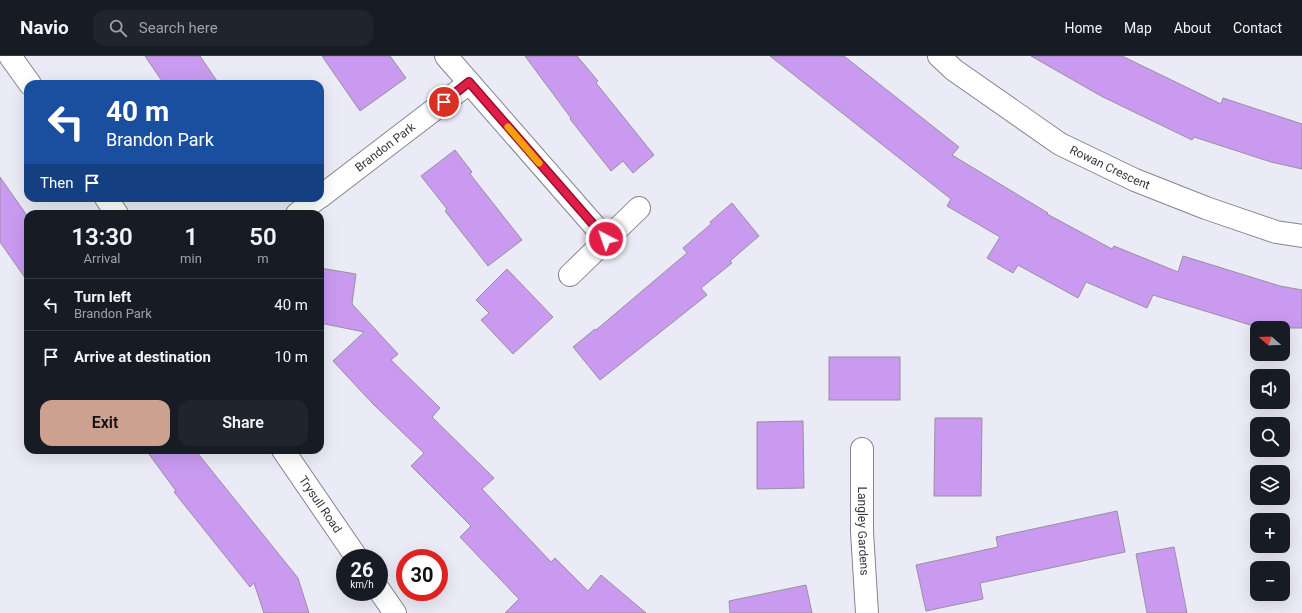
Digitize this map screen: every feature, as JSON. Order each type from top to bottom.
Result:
[{"type":"street","points":[[10,56],[27,80]]},
{"type":"street","points":[[446,56],[606,239]]},
{"type":"street","name":"Rowan Crescent","points":[[939,56],[954,70],[1060,144],[1136,180],[1206,208],[1276,232],[1302,236]]},
{"type":"street","name":"Brandon Park","points":[[324,193],[469,82]]},
{"type":"street","name":"Brandon Park","points":[[302,210],[313,202]]},
{"type":"street","points":[[570,275],[639,208]]},
{"type":"street","name":"Langley Gardens","points":[[862,449],[862,532],[867,613]]},
{"type":"street","name":"Trysull Road","points":[[287,454],[351,549]]},
{"type":"street","points":[[387,601],[395,613]]},
{"type":"building","points":[[145,56],[200,56],[216,80],[161,80]]},
{"type":"building","points":[[322,56],[390,56],[406,78],[360,111]]},
{"type":"building","points":[[525,56],[577,56],[598,81],[596,83],[654,155],[633,173],[623,161],[611,171],[570,119],[571,118]]},
{"type":"building","points":[[770,56],[844,56],[959,147],[952,155],[1048,213],[1047,214],[1112,249],[1114,246],[1178,272],[1183,256],[1280,286],[1302,290],[1302,328],[1290,328],[1290,321],[1250,321],[1250,325],[1153,295],[1147,308],[1086,282],[1078,298],[1018,265],[1013,273],[987,258],[1000,237],[947,206],[951,199]]},
{"type":"building","points":[[1031,56],[1122,56],[1221,104],[1223,98],[1302,124],[1302,169],[1271,162],[1194,137],[1192,140],[1101,96]]},
{"type":"building","points":[[455,150],[472,172],[470,174],[522,240],[488,266],[445,211],[447,209],[421,176]]},
{"type":"building","points":[[0,177],[24,211],[24,276],[0,242]]},
{"type":"building","points":[[732,203],[759,236],[730,261],[732,263],[701,288],[707,295],[600,380],[573,347],[595,329],[596,330],[687,253],[683,248],[711,224],[710,222]]},
{"type":"building","points":[[324,269],[356,274],[352,304],[398,354],[391,360],[440,408],[432,417],[494,478],[482,489],[551,562],[555,558],[588,591],[601,575],[646,613],[505,613],[519,599],[460,537],[471,526],[411,466],[424,453],[374,405],[333,361],[364,332],[324,324]]},
{"type":"building","points":[[507,269],[553,317],[513,354],[481,320],[489,313],[476,300]]},
{"type":"building","points":[[829,357],[900,357],[900,400],[829,400]]},
{"type":"building","points":[[935,418],[982,418],[981,496],[934,496]]},
{"type":"building","points":[[803,421],[804,488],[757,489],[757,422]]},
{"type":"building","points":[[149,454],[198,454],[298,578],[309,613],[264,613],[254,583],[250,587],[174,492],[176,491]]},
{"type":"building","points":[[1117,511],[1125,552],[980,583],[983,599],[926,611],[916,565],[998,547],[996,537]]},
{"type":"building","points":[[1174,547],[1187,613],[1147,613],[1136,554]]},
{"type":"building","points":[[806,585],[812,613],[730,613],[729,601]]},
{"type":"slow traffic","points":[[508,127],[539,163]]},
{"type":"route","points":[[444,102],[469,82],[606,239]]}]
